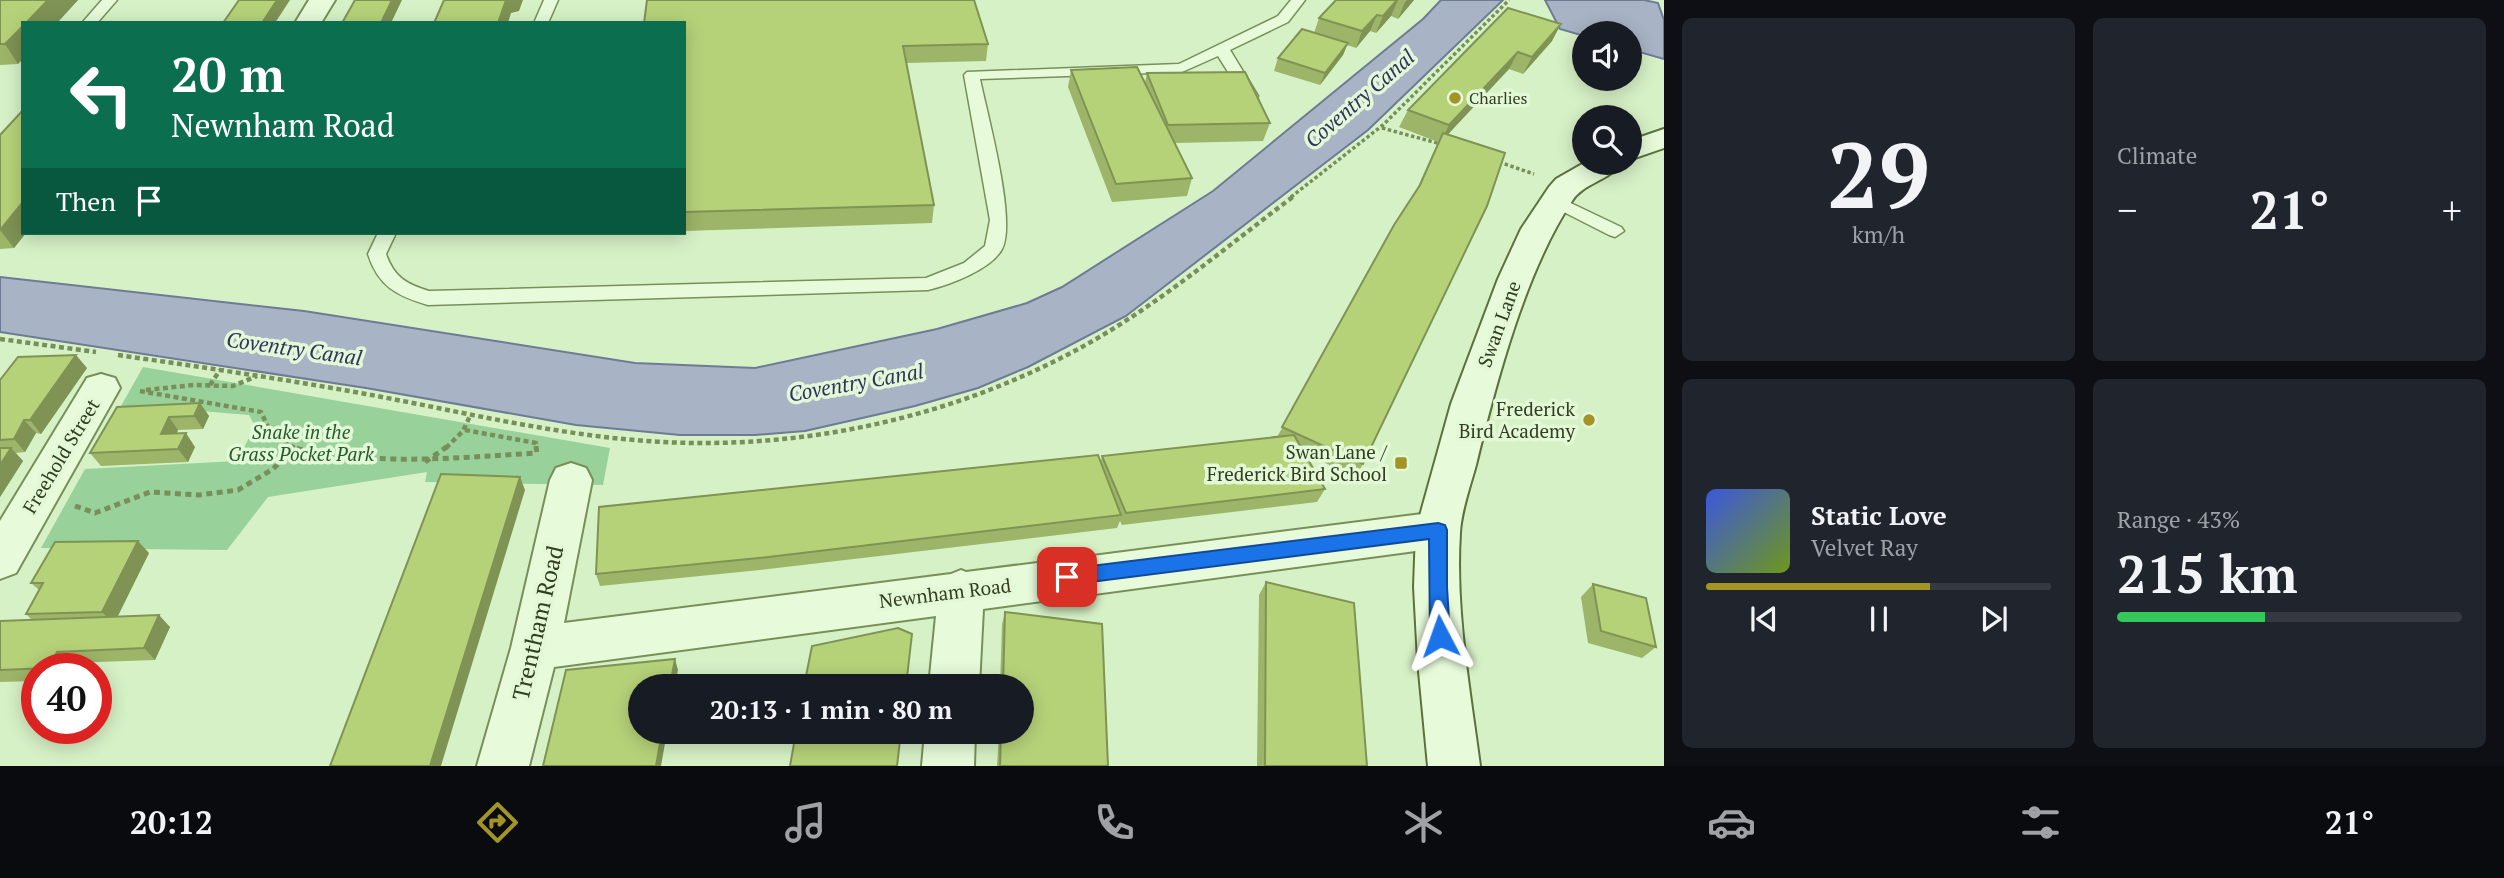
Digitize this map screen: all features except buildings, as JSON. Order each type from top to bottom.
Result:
[{"type":"street","points":[[308,21],[322,0]]},
{"type":"street","points":[[1642,146],[1664,138]]},
{"type":"street","name":"Swan Lane","points":[[1454,766],[1441,661],[1437,587],[1438,530],[1471,404],[1506,304],[1538,229],[1561,194],[1589,175]]},
{"type":"street","name":"Freehold Street","points":[[0,560],[115,372]]},
{"type":"street","name":"Trentham Road","points":[[503,766],[535,648],[571,480]]},
{"type":"street","name":"Newnham Road","points":[[535,648],[961,590],[1438,530]]},
{"type":"street","points":[[955,674],[961,590]]},
{"type":"street","points":[[948,766],[949,744]]},
{"type":"lane","points":[[91,21],[110,0]]},
{"type":"lane","points":[[542,21],[551,0]]},
{"type":"lane","points":[[386,235],[377,254],[382,273],[400,289],[428,298],[928,284],[971,267],[994,248],[999,220],[972,75],[1182,68],[1283,19],[1298,0]]},
{"type":"lane","points":[[1221,48],[1261,112]]},
{"type":"lane","points":[[1561,194],[1615,231]]},
{"type":"path","points":[[115,372],[220,370],[470,416],[662,442],[739,443],[814,436],[968,398],[1027,376],[1110,332],[1147,308],[1381,127],[1509,0]]},
{"type":"path","points":[[1381,127],[1451,147]]},
{"type":"path","points":[[1490,159],[1561,194]]},
{"type":"path","points":[[0,339],[261,412],[271,433],[294,448],[355,461],[424,462],[537,453]]},
{"type":"path","points":[[209,385],[220,370]]},
{"type":"path","points":[[115,372],[221,388],[239,386],[257,376]]},
{"type":"path","points":[[424,462],[446,449],[466,430],[470,416]]},
{"type":"path","points":[[466,430],[536,443],[537,453],[530,480],[571,480]]},
{"type":"path","points":[[33,505],[69,504],[95,513],[150,492],[199,495],[237,490],[273,469],[294,448]]},
{"type":"green space","name":"Snake in the Grass Pocket Park","points":[[143,367],[610,448],[603,485],[425,482],[427,472],[268,497],[227,550],[41,548],[85,469],[237,461],[255,426],[249,415],[188,410],[117,413]]},
{"type":"water","name":"Coventry Canal","points":[[1441,0],[1503,0],[1368,130],[1126,316],[1028,367],[978,388],[915,406],[805,431],[755,435],[680,435],[576,425],[366,388],[0,332],[0,277],[304,311],[635,363],[755,368],[937,329],[1027,303],[1062,287],[1213,191],[1423,19]]},
{"type":"water","points":[[1545,0],[1644,0],[1658,3],[1664,20],[1664,59],[1642,53],[1642,21],[1572,21],[1572,32],[1560,29]]},
{"type":"place","name":"Charlies","points":[[1455,98]]},
{"type":"place","name":"Frederick Bird Academy","points":[[1589,420]]},
{"type":"place","name":"Swan Lane / Frederick Bird School","points":[[1401,463]]},
{"type":"route","points":[[1067,577],[1438,530],[1440,636]]}]
